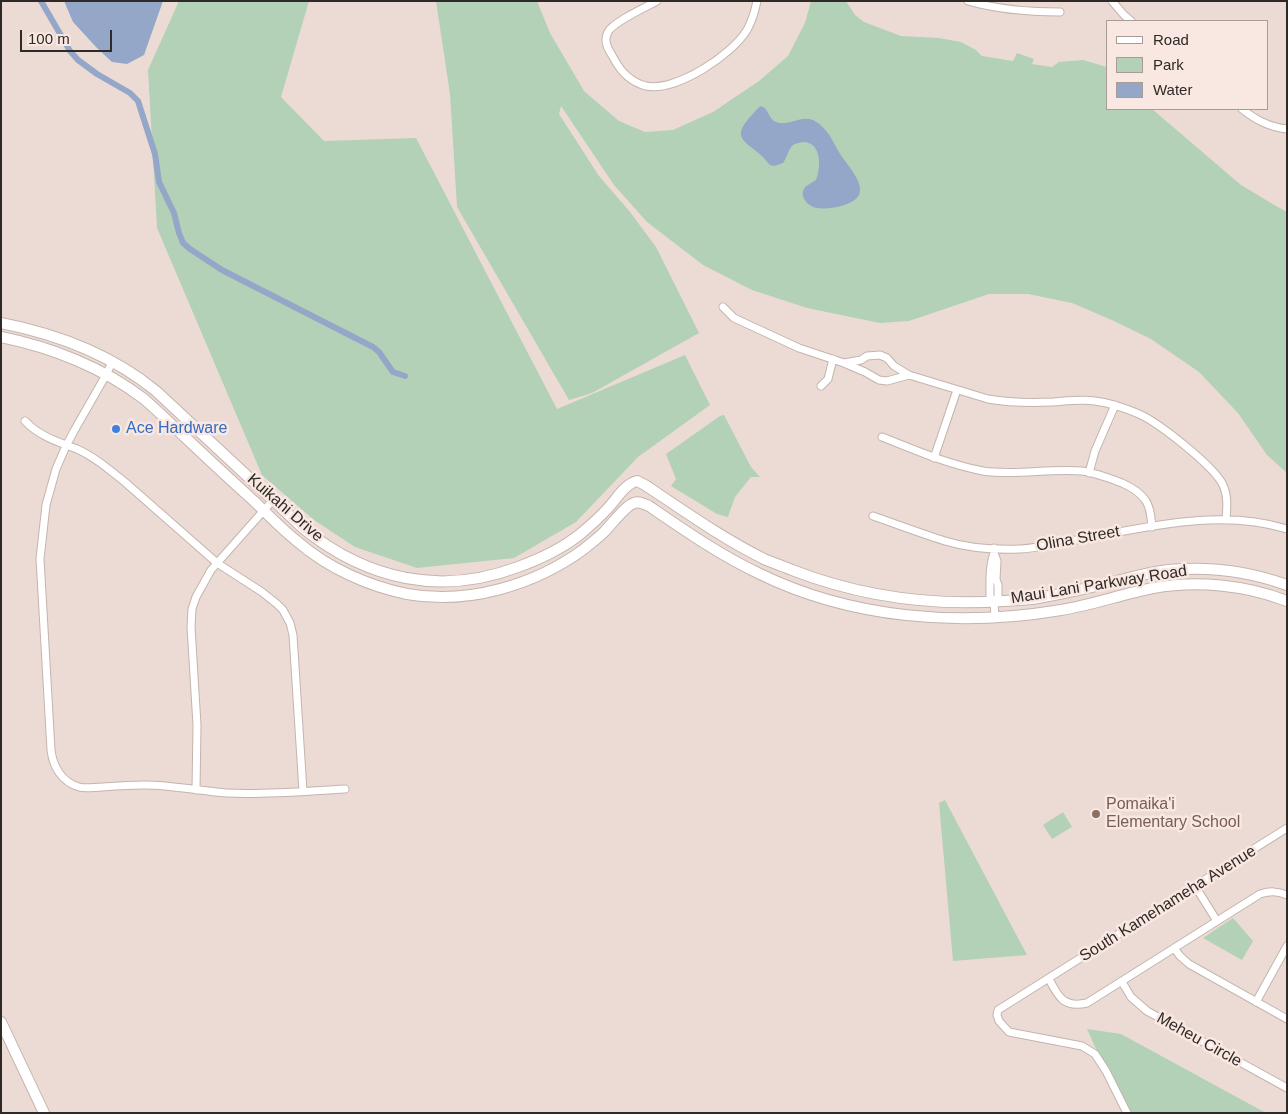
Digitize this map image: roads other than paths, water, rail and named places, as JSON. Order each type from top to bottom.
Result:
[{"type":"main road","name":"Kuikahi Drive","points":[[1,323],[22,327],[76,345],[140,378],[315,538],[366,566],[391,575],[413,580],[449,582],[502,573],[545,557],[592,525],[628,485],[637,481]]},
{"type":"main road","name":"Kuikahi Drive","points":[[1,337],[74,360],[93,368],[131,390],[159,413],[299,543],[339,569],[363,581],[392,590],[408,594],[436,596],[474,594],[491,591],[536,577],[564,562],[594,542],[628,506],[636,502]]},
{"type":"main road","name":"Maui Lani Parkway Road","points":[[637,481],[725,538],[765,560],[817,580],[871,593],[925,601],[980,602],[1035,598],[1089,588],[1152,573],[1212,568],[1241,572],[1287,585]]},
{"type":"main road","name":"Maui Lani Parkway Road","points":[[636,502],[649,506],[705,544],[759,574],[802,592],[846,605],[892,614],[938,618],[995,618],[1062,610],[1153,588],[1206,584],[1259,592],[1287,601]]},
{"type":"main road","points":[[1,1022],[44,1113]]},
{"type":"street","points":[[656,1],[613,26],[607,33],[606,39],[606,46],[622,72],[635,81],[648,86],[659,86],[684,78],[718,59],[733,47],[747,30],[756,1]]},
{"type":"street","points":[[1112,1],[1130,20]]},
{"type":"street","points":[[970,2],[1012,10],[1060,12]]},
{"type":"street","points":[[1243,110],[1269,125],[1287,129]]},
{"type":"street","points":[[723,307],[734,318],[799,348],[844,362],[879,380],[887,381],[909,376]]},
{"type":"street","points":[[844,362],[880,355],[887,358],[894,366],[909,376],[988,399],[1011,403],[1092,401],[1115,405],[1140,415],[1173,437],[1212,471],[1223,486],[1227,500],[1226,519]]},
{"type":"street","points":[[821,386],[828,379],[833,359]]},
{"type":"street","points":[[112,362],[66,446],[56,469],[46,505],[40,559],[52,760],[59,773],[71,783],[86,788],[144,785],[250,794],[346,789]]},
{"type":"street","points":[[934,458],[957,390]]},
{"type":"street","points":[[1090,472],[1095,451],[1115,405]]},
{"type":"street","points":[[25,421],[37,432],[77,450],[111,471],[126,482],[217,563],[262,592],[283,610],[290,623],[293,635],[303,791]]},
{"type":"street","points":[[882,437],[934,458],[994,472],[1090,472],[1114,480],[1138,492],[1148,507],[1152,527]]},
{"type":"street","points":[[196,790],[198,725],[191,618],[196,597],[211,570],[273,500]]},
{"type":"street","name":"Olina Street","points":[[872,516],[946,541],[994,551],[1041,546],[1201,520],[1254,521],[1287,529]]},
{"type":"street","points":[[994,551],[991,560],[990,598],[994,601],[995,618]]},
{"type":"street","name":"South Kamehameha Avenue","points":[[1127,1113],[1106,1071],[1095,1054],[1082,1046],[1009,1032],[1000,1021],[998,1010],[1287,828]]},
{"type":"street","points":[[1196,886],[1217,921]]},
{"type":"street","points":[[1049,979],[1057,994],[1064,1001],[1072,1005],[1088,1003],[1260,894],[1268,891],[1287,895]]},
{"type":"street","points":[[1256,1002],[1287,946]]},
{"type":"street","points":[[1174,948],[1189,964],[1287,1019]]},
{"type":"street","name":"Meheu Circle","points":[[1122,982],[1131,997],[1147,1011],[1287,1088]]},
{"type":"water","points":[[64,1],[163,1],[144,55],[127,64],[112,62],[97,48],[73,22]]},
{"type":"water","points":[[761,106],[766,109],[773,121],[785,123],[808,119],[815,121],[823,127],[857,179],[860,190],[856,199],[840,206],[827,208],[814,207],[808,204],[803,192],[808,185],[816,180],[818,175],[817,151],[809,143],[797,143],[789,150],[783,163],[774,166],[770,165],[743,140],[741,135],[744,124]]},
{"type":"waterway","points":[[41,1],[70,51],[78,60],[97,74],[130,93],[138,101],[155,154],[159,182],[174,213],[183,243],[222,270],[373,347],[379,352],[393,372],[405,376]]},
{"type":"place","name":"Ace Hardware","points":[[116,429]]},
{"type":"place","name":"Pomaika'i Elementary School","points":[[1096,814]]}]
